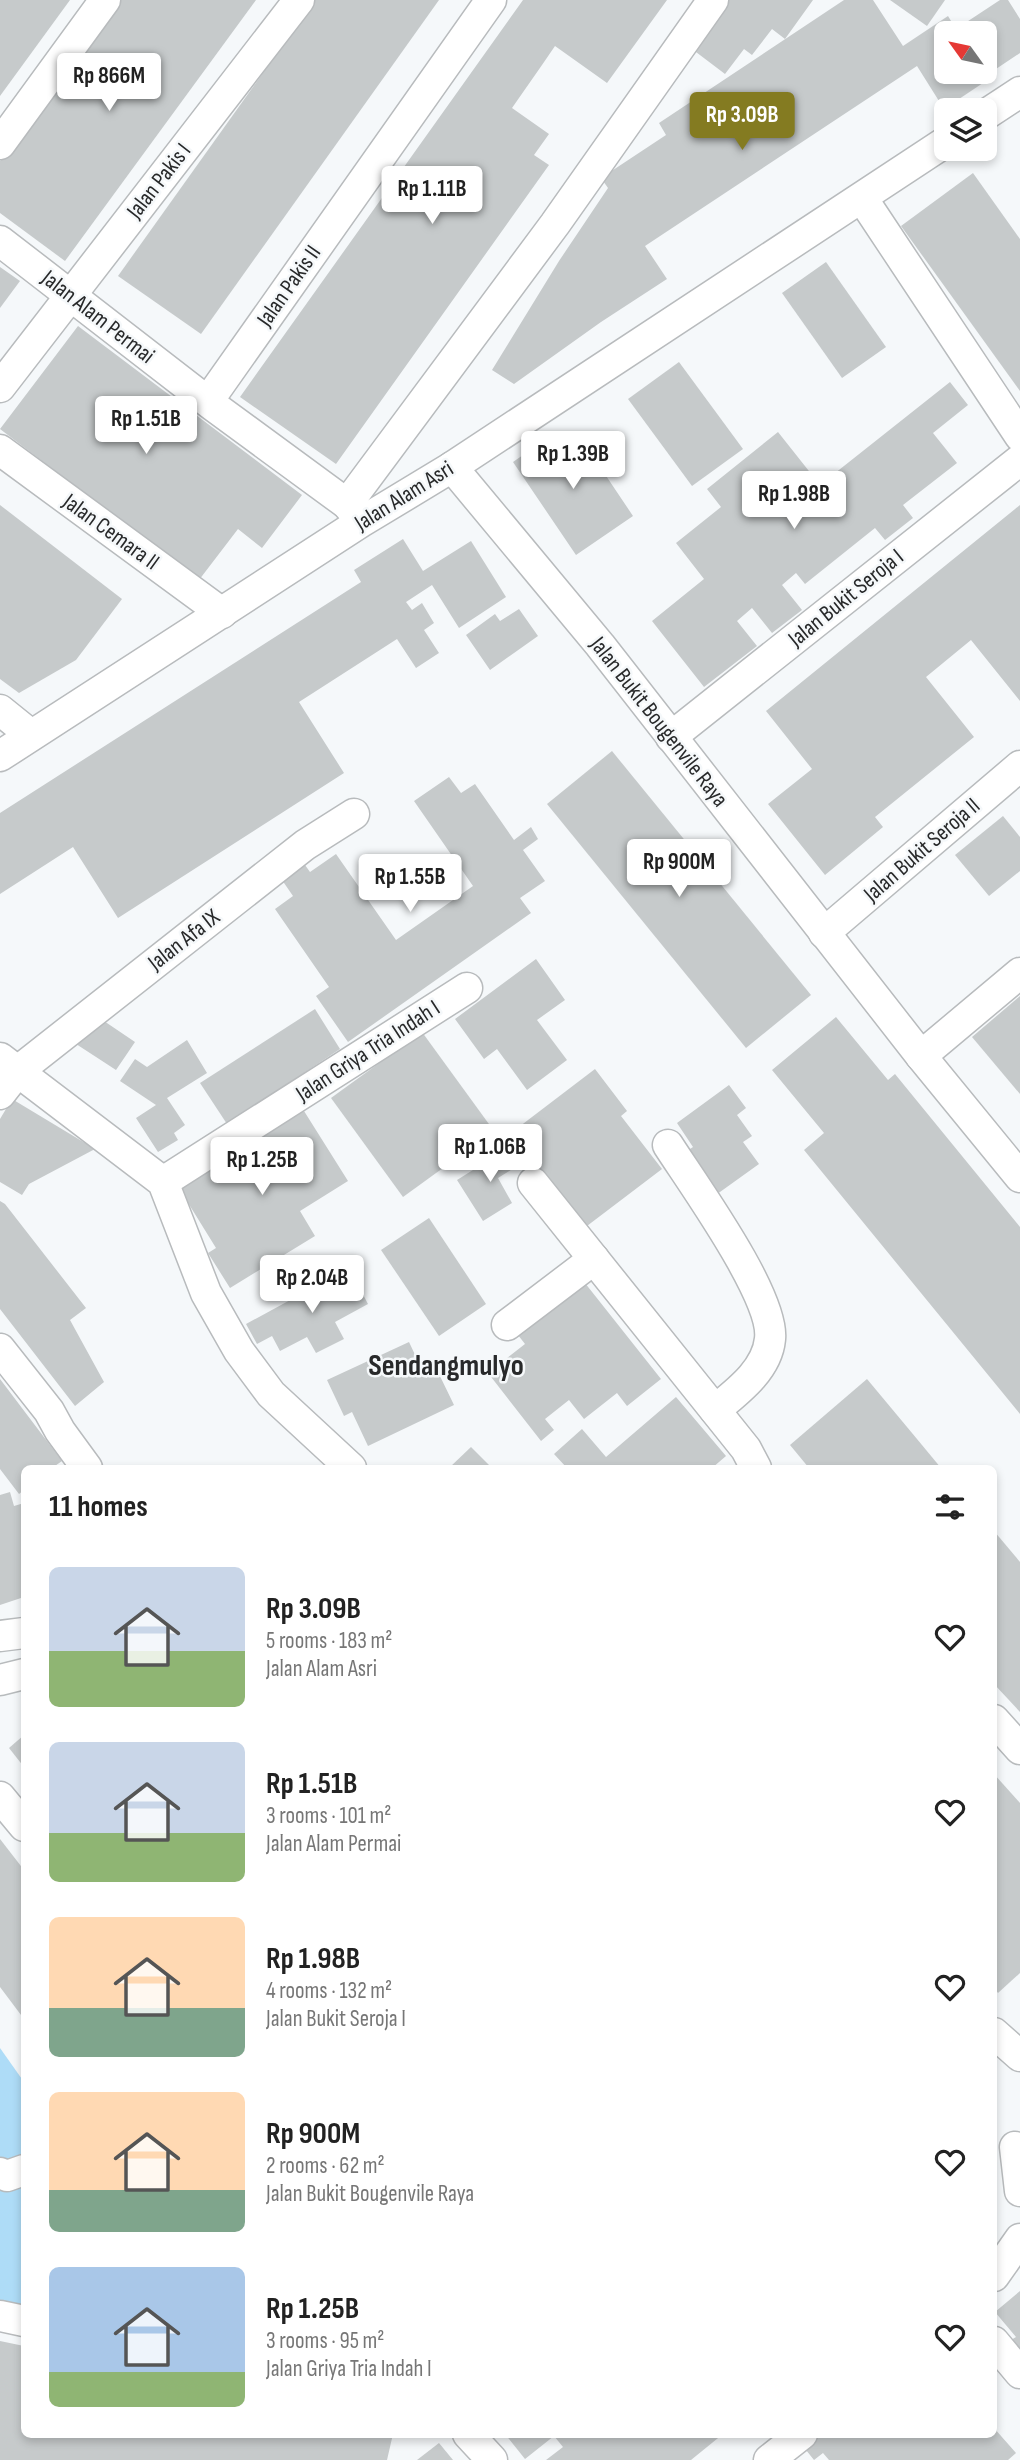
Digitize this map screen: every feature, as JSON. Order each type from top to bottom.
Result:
[{"type":"street","points":[[0,144],[105,0]]},
{"type":"street","name":"Jalan Pakis I","points":[[0,387],[299,0]]},
{"type":"street","name":"Jalan Pakis II","points":[[208,401],[491,0]]},
{"type":"street","points":[[354,513],[713,0]]},
{"type":"street","points":[[997,107],[1020,92]]},
{"type":"street","name":"Jalan Alam Asri","points":[[0,756],[222,613],[354,513],[452,467],[934,150]]},
{"type":"street","points":[[862,198],[1020,436]]},
{"type":"street","name":"Jalan Alam Permai","points":[[0,242],[354,513]]},
{"type":"street","name":"Jalan Cemara II","points":[[0,450],[222,613]]},
{"type":"street","name":"Jalan Bukit Seroja I","points":[[671,737],[1020,460]]},
{"type":"street","name":"Jalan Bukit Bougenvile Raya","points":[[452,467],[600,645],[921,1056],[1020,1177]]},
{"type":"street","points":[[0,710],[31,736]]},
{"type":"street","name":"Jalan Bukit Seroja II","points":[[824,933],[1020,766]]},
{"type":"street","name":"Jalan Afa IX","points":[[6,1074],[305,845],[354,814]]},
{"type":"street","points":[[921,1056],[1020,973]]},
{"type":"street","name":"Jalan Griya Tria Indah I","points":[[163,1182],[467,988]]},
{"type":"street","points":[[6,1074],[163,1182],[205,1293],[239,1351],[271,1394],[348,1465]]},
{"type":"street","points":[[668,1145],[756,1284],[770,1320],[771,1339],[767,1354],[756,1373],[715,1410]]},
{"type":"street","points":[[533,1183],[746,1449],[754,1465]]},
{"type":"street","points":[[506,1325],[594,1259]]},
{"type":"street","points":[[0,1349],[49,1411],[85,1465]]},
{"type":"street","points":[[0,1636],[21,1633]]},
{"type":"street","points":[[0,1680],[21,1675]]},
{"type":"street","points":[[997,1723],[1020,1749]]},
{"type":"street","points":[[0,1797],[21,1822]]},
{"type":"street","points":[[997,2036],[1020,2056]]},
{"type":"street","points":[[1010,2143],[1020,2191]]},
{"type":"street","points":[[0,2173],[7,2175],[21,2171]]},
{"type":"street","points":[[997,2272],[1020,2239]]},
{"type":"street","points":[[0,2316],[21,2320]]},
{"type":"street","points":[[997,2346],[1020,2373]]},
{"type":"street","points":[[472,2438],[492,2460]]},
{"type":"shaded area","points":[[0,2048],[21,2078],[21,2307],[0,2303]]},
{"type":"building","points":[[0,0],[70,0],[0,96]]},
{"type":"building","points":[[118,0],[256,0],[65,261],[0,213],[0,161]]},
{"type":"building","points":[[315,0],[439,0],[201,334],[118,276]]},
{"type":"building","points":[[523,0],[667,0],[607,83],[555,46],[512,108],[549,134],[534,155],[549,165],[336,464],[240,397]]},
{"type":"building","points":[[729,0],[813,0],[785,39],[772,29],[752,55],[744,49],[725,74],[692,49]]},
{"type":"building","points":[[844,0],[873,0],[903,46],[934,25],[934,84],[982,84],[960,98],[937,98],[917,66],[645,246],[667,279],[514,384],[492,370],[608,188],[601,178],[666,135],[659,123]]},
{"type":"building","points":[[890,0],[945,0],[927,26]]},
{"type":"building","points":[[1000,0],[1008,0],[1020,19],[1020,53],[998,68],[998,21],[968,21]]},
{"type":"building","points":[[973,173],[1020,239],[1020,391],[901,226]]},
{"type":"building","points":[[826,262],[886,347],[842,378],[782,293]]},
{"type":"building","points":[[0,267],[20,281],[0,308]]},
{"type":"building","points":[[78,326],[302,495],[262,548],[238,529],[199,580],[0,429]]},
{"type":"building","points":[[679,362],[743,449],[692,486],[628,399]]},
{"type":"building","points":[[950,382],[968,405],[933,433],[957,463],[903,505],[913,518],[885,540],[875,528],[805,584],[796,573],[782,585],[802,610],[772,633],[752,608],[737,621],[757,646],[704,687],[652,621],[704,579],[676,543],[721,507],[707,489],[778,432],[820,485]]},
{"type":"building","points":[[553,434],[563,449],[580,437],[633,516],[576,555],[513,462]]},
{"type":"building","points":[[0,505],[122,599],[76,660],[19,693],[0,679]]},
{"type":"building","points":[[1020,505],[1020,701],[971,640],[926,677],[974,737],[875,817],[883,827],[825,875],[768,804],[812,769],[766,711]]},
{"type":"building","points":[[403,539],[423,571],[471,541],[506,597],[459,628],[432,585],[406,602],[412,610],[422,603],[434,623],[424,630],[439,653],[416,668],[397,639],[299,702],[344,773],[118,918],[73,847],[0,894],[0,813],[361,582],[354,570]]},
{"type":"building","points":[[519,609],[538,636],[490,670],[466,635],[495,614],[500,621]]},
{"type":"building","points":[[612,751],[811,995],[746,1048],[547,804]]},
{"type":"building","points":[[449,777],[461,793],[475,784],[514,840],[531,827],[538,839],[523,850],[545,881],[520,898],[531,913],[348,1042],[316,996],[329,987],[275,909],[293,896],[282,880],[305,865],[310,872],[336,854],[396,940],[473,886],[414,801]]},
{"type":"building","points":[[1003,816],[1020,837],[1020,871],[989,896],[955,855]]},
{"type":"building","points":[[536,959],[565,1000],[537,1020],[567,1060],[527,1090],[497,1049],[484,1059],[455,1019]]},
{"type":"building","points":[[1020,996],[1020,1094],[972,1037]]},
{"type":"building","points":[[315,1009],[340,1049],[227,1124],[200,1083]]},
{"type":"building","points":[[836,1017],[888,1080],[895,1074],[1020,1227],[1020,1414],[804,1150],[824,1133],[772,1070]]},
{"type":"building","points":[[101,1019],[135,1042],[116,1070],[73,1042],[84,1025],[93,1031]]},
{"type":"building","points":[[422,1032],[494,1131],[403,1197],[331,1098]]},
{"type":"building","points":[[187,1040],[207,1073],[167,1098],[185,1125],[174,1133],[178,1140],[158,1152],[136,1118],[156,1105],[120,1081],[135,1059],[147,1067]]},
{"type":"building","points":[[595,1069],[627,1111],[621,1116],[662,1169],[583,1229],[511,1133]]},
{"type":"building","points":[[729,1085],[746,1108],[737,1115],[752,1136],[743,1142],[759,1164],[713,1197],[687,1151],[693,1147],[677,1123]]},
{"type":"building","points":[[12,1099],[95,1149],[29,1184],[22,1195],[0,1182],[0,1119]]},
{"type":"building","points":[[304,1111],[348,1181],[300,1211],[315,1236],[230,1288],[208,1253],[216,1248],[177,1185],[250,1140],[252,1143]]},
{"type":"building","points":[[511,1146],[522,1163],[498,1178],[512,1203],[483,1221],[457,1180]]},
{"type":"building","points":[[0,1201],[86,1308],[70,1320],[104,1382],[75,1406],[0,1309]]},
{"type":"building","points":[[429,1218],[486,1304],[439,1336],[381,1250]]},
{"type":"building","points":[[349,1268],[368,1304],[335,1322],[344,1339],[316,1353],[307,1337],[280,1351],[272,1336],[257,1344],[246,1324]]},
{"type":"building","points":[[581,1278],[661,1379],[627,1406],[617,1393],[584,1419],[569,1400],[545,1419],[554,1430],[541,1441],[488,1373],[525,1344],[518,1335]]},
{"type":"building","points":[[409,1342],[426,1378],[438,1372],[454,1405],[368,1446],[352,1412],[344,1416],[327,1380]]},
{"type":"building","points":[[0,1379],[62,1461],[56,1465],[21,1465],[19,1494],[0,1469]]},
{"type":"building","points":[[867,1379],[939,1465],[807,1465],[790,1445]]},
{"type":"building","points":[[676,1397],[726,1456],[716,1465],[564,1465],[554,1454],[582,1429],[606,1457]]},
{"type":"building","points":[[471,1447],[489,1465],[452,1465]]},
{"type":"building","points":[[10,1492],[14,1506],[21,1504],[21,1598],[0,1605],[0,1495]]},
{"type":"building","points":[[997,1535],[1020,1562],[1020,1712],[997,1687]]},
{"type":"building","points":[[21,1738],[21,1763],[9,1748]]},
{"type":"building","points":[[997,1777],[1020,1803],[1020,1973],[998,1993]]},
{"type":"building","points":[[0,1839],[21,1866],[21,2015],[0,1987]]},
{"type":"building","points":[[1020,2291],[1020,2351],[1011,2340],[1016,2337],[997,2314],[997,2310]]},
{"type":"building","points":[[0,2341],[21,2345],[21,2438],[392,2438],[387,2460],[0,2460]]},
{"type":"building","points":[[997,2431],[1016,2453],[1008,2460],[829,2460],[823,2453],[814,2460],[802,2445],[810,2438],[997,2438]]},
{"type":"building","points":[[508,2438],[551,2438],[525,2459]]},
{"type":"building","points":[[556,2438],[718,2438],[691,2460],[546,2460],[563,2447]]},
{"type":"building","points":[[439,2443],[453,2460],[417,2460]]},
{"type":"district","name":"Sendangmulyo","points":[[446,1366]]}]
